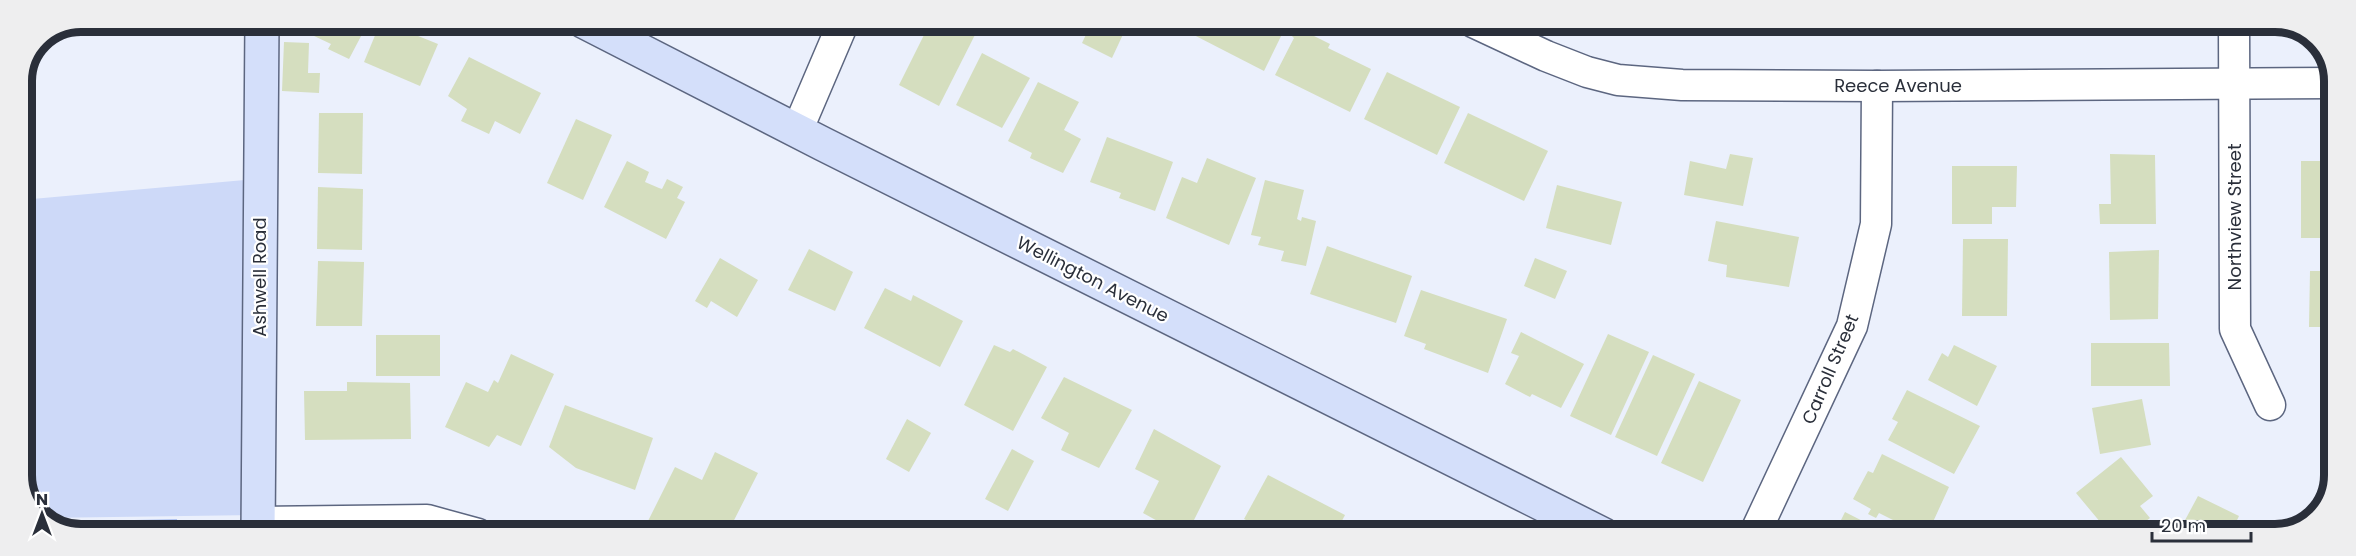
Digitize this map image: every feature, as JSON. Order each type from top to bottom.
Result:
[{"type":"street","name":"Ashwell Road","points":[[257,524],[261,32]]},
{"type":"street","name":"Wellington Avenue","points":[[604,32],[797,131],[1582,524]]},
{"type":"street","points":[[797,131],[839,32]]},
{"type":"street","name":"Reece Avenue","points":[[1494,32],[1546,56],[1618,81],[1682,85],[2324,83]]},
{"type":"street","name":"Northview Street","points":[[2234,32],[2235,329],[2270,405]]},
{"type":"street","name":"Carroll Street","points":[[1759,524],[1852,326],[1876,224],[1877,86]]},
{"type":"street","points":[[342,524],[427,520],[442,524]]},
{"type":"shaded area","points":[[257,179],[262,515],[56,518],[38,500],[32,485],[32,199]]},
{"type":"shaded area","points":[[177,519],[177,524],[71,524],[64,522]]},
{"type":"building","points":[[314,32],[363,32],[349,59],[328,49],[331,44],[312,35]]},
{"type":"building","points":[[376,32],[408,32],[438,44],[420,86],[364,62]]},
{"type":"building","points":[[926,32],[976,32],[939,106],[899,85]]},
{"type":"building","points":[[1087,32],[1124,32],[1112,58],[1082,43]]},
{"type":"building","points":[[1191,32],[1283,32],[1264,71]]},
{"type":"building","points":[[1293,32],[1306,32],[1330,44],[1328,48],[1371,69],[1350,112],[1275,75],[1294,38],[1291,35]]},
{"type":"building","points":[[284,42],[309,43],[308,73],[320,73],[319,93],[282,91]]},
{"type":"building","points":[[982,53],[1030,78],[1002,128],[956,105]]},
{"type":"building","points":[[469,57],[541,93],[520,134],[495,121],[489,134],[461,121],[467,109],[448,96]]},
{"type":"building","points":[[1387,72],[1460,107],[1437,155],[1364,119]]},
{"type":"building","points":[[1038,82],[1079,102],[1064,130],[1081,139],[1063,173],[1030,158],[1032,153],[1008,141]]},
{"type":"building","points":[[319,113],[363,113],[362,174],[318,173]]},
{"type":"building","points":[[1468,113],[1548,151],[1524,201],[1444,163]]},
{"type":"building","points":[[576,119],[612,135],[583,200],[547,183]]},
{"type":"building","points":[[1107,137],[1173,162],[1155,211],[1119,198],[1121,193],[1090,182]]},
{"type":"building","points":[[1730,154],[1753,158],[1743,206],[1684,195],[1690,161],[1726,169]]},
{"type":"building","points":[[2110,154],[2155,155],[2156,224],[2100,224],[2099,204],[2111,204]]},
{"type":"building","points":[[1207,158],[1256,178],[1229,245],[1166,218],[1182,177],[1197,183]]},
{"type":"building","points":[[627,161],[649,172],[645,182],[662,189],[667,179],[683,187],[677,198],[685,202],[666,239],[604,207]]},
{"type":"building","points":[[2301,161],[2324,161],[2324,238],[2301,238]]},
{"type":"building","points":[[1952,166],[2017,166],[2016,207],[1992,207],[1992,224],[1952,224]]},
{"type":"building","points":[[1265,180],[1304,190],[1297,219],[1301,221],[1302,217],[1316,221],[1306,266],[1281,261],[1284,251],[1258,245],[1261,237],[1251,235]]},
{"type":"building","points":[[1557,185],[1622,202],[1611,245],[1546,228]]},
{"type":"building","points":[[318,187],[363,189],[362,250],[317,249]]},
{"type":"building","points":[[1716,221],[1799,237],[1789,287],[1726,277],[1727,265],[1708,261]]},
{"type":"building","points":[[1963,239],[2008,239],[2007,316],[1962,316]]},
{"type":"building","points":[[1327,246],[1412,276],[1396,323],[1310,294]]},
{"type":"building","points":[[809,249],[853,272],[835,311],[788,290]]},
{"type":"building","points":[[2159,250],[2158,319],[2110,320],[2109,252]]},
{"type":"building","points":[[720,258],[758,280],[737,317],[711,301],[707,308],[695,301]]},
{"type":"building","points":[[1535,258],[1567,271],[1555,299],[1524,286]]},
{"type":"building","points":[[318,261],[364,262],[362,326],[316,326]]},
{"type":"building","points":[[2310,271],[2324,271],[2324,327],[2309,327]]},
{"type":"building","points":[[885,288],[911,301],[913,295],[963,321],[940,367],[864,328]]},
{"type":"building","points":[[1421,290],[1507,319],[1488,373],[1424,349],[1426,344],[1404,336]]},
{"type":"building","points":[[1521,332],[1584,364],[1561,408],[1532,394],[1530,397],[1505,384],[1519,356],[1511,353]]},
{"type":"building","points":[[1608,334],[1649,352],[1611,435],[1570,416]]},
{"type":"building","points":[[376,335],[440,335],[440,376],[376,376]]},
{"type":"building","points":[[2091,343],[2169,343],[2170,386],[2091,386]]},
{"type":"building","points":[[994,345],[1010,352],[1013,349],[1047,367],[1013,431],[964,405]]},
{"type":"building","points":[[1954,345],[1997,366],[1977,406],[1928,380],[1942,353],[1948,357]]},
{"type":"building","points":[[511,354],[554,374],[521,446],[497,435],[489,447],[445,427],[466,382],[488,392],[494,380],[498,383]]},
{"type":"building","points":[[1653,355],[1695,374],[1657,456],[1615,437]]},
{"type":"building","points":[[1064,377],[1132,410],[1099,468],[1061,450],[1069,433],[1041,418]]},
{"type":"building","points":[[1699,381],[1741,400],[1703,482],[1661,463]]},
{"type":"building","points":[[347,382],[410,383],[411,439],[305,440],[304,391],[347,391]]},
{"type":"building","points":[[1907,390],[1980,426],[1954,474],[1888,440],[1898,422],[1892,419]]},
{"type":"building","points":[[2142,399],[2151,445],[2100,454],[2092,408]]},
{"type":"building","points":[[565,405],[653,438],[635,490],[576,468],[549,447]]},
{"type":"building","points":[[907,419],[931,433],[909,472],[886,459]]},
{"type":"building","points":[[1154,429],[1221,466],[1192,524],[1163,524],[1143,513],[1159,481],[1135,469]]},
{"type":"building","points":[[1012,449],[1034,461],[1008,511],[985,499]]},
{"type":"building","points":[[715,452],[758,473],[732,524],[647,523],[675,467],[702,480]]},
{"type":"building","points":[[1882,454],[1949,487],[1932,524],[1901,524],[1879,513],[1876,518],[1868,514],[1871,509],[1853,499],[1868,471],[1873,473]]},
{"type":"building","points":[[2121,457],[2153,496],[2140,506],[2150,518],[2142,524],[2102,524],[2076,493]]},
{"type":"building","points":[[1268,475],[1345,515],[1340,524],[1254,524],[1244,519]]},
{"type":"building","points":[[2198,496],[2239,516],[2235,524],[2183,524]]},
{"type":"building","points":[[1845,512],[1868,524],[1839,524]]}]
